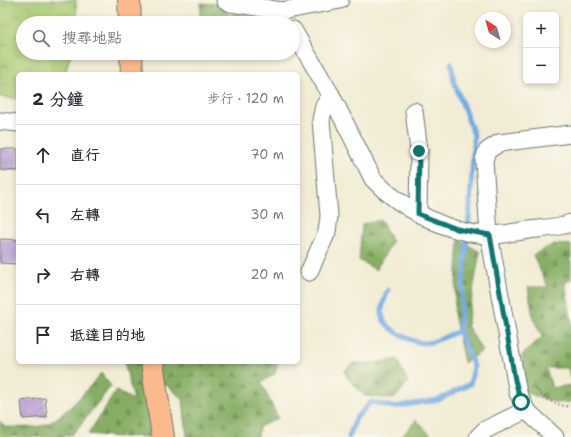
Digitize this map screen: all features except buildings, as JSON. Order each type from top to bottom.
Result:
[{"type":"main road","points":[[129,0],[130,16]]},
{"type":"main road","points":[[131,60],[132,72]]},
{"type":"main road","points":[[152,364],[163,437]]},
{"type":"street","points":[[225,0],[231,3],[281,16]]},
{"type":"street","points":[[288,16],[340,0]]},
{"type":"street","points":[[300,42],[331,95],[373,179],[394,199],[418,214],[457,229],[490,235],[558,227],[571,222]]},
{"type":"street","points":[[308,272],[327,232],[329,216],[321,120],[324,106],[331,95]]},
{"type":"street","points":[[414,111],[419,151],[418,214]]},
{"type":"street","points":[[0,121],[16,123]]},
{"type":"street","points":[[555,437],[526,410],[521,402],[515,380],[490,235],[484,165],[487,151],[499,143],[571,134]]},
{"type":"street","points":[[478,437],[485,430],[526,410]]},
{"type":"path","points":[[532,384],[541,396],[565,407],[571,406]]},
{"type":"green space","points":[[0,0],[76,0],[77,16],[16,16],[16,60],[69,60],[66,72],[16,72],[16,99],[0,97]]},
{"type":"green space","points":[[201,3],[219,4],[229,15],[244,12],[250,16],[200,16]]},
{"type":"green space","points":[[381,220],[392,242],[376,270],[359,260],[362,224]]},
{"type":"green space","points":[[459,240],[480,252],[467,325],[482,351],[464,363],[454,314]]},
{"type":"green space","points":[[554,244],[571,245],[571,279],[565,283],[571,318],[571,381],[568,368],[546,368],[552,388],[571,385],[571,402],[557,403],[524,392],[522,355],[542,337],[533,318],[528,287],[548,287],[533,255]]},
{"type":"green space","points":[[397,359],[408,382],[394,399],[364,396],[347,377],[344,371],[353,363],[374,363]]},
{"type":"green space","points":[[125,364],[278,364],[275,374],[261,382],[278,418],[259,427],[258,437],[187,437],[183,399],[164,383],[157,436],[120,437],[88,434],[116,391],[134,400]]},
{"type":"green space","points":[[101,373],[111,386],[73,434],[60,437],[0,437],[0,421],[6,427],[37,427],[54,420],[76,401]]},
{"type":"green space","points":[[416,420],[433,437],[401,437]]},
{"type":"waterway","points":[[349,437],[356,418],[371,402],[393,407],[438,400],[470,384],[474,367],[459,331],[470,206],[474,135],[454,82],[451,63]]},
{"type":"waterway","points":[[388,290],[383,305],[382,314],[387,325],[393,330],[407,338],[421,343],[439,340],[459,331]]},
{"type":"route","points":[[419,151],[418,214],[457,229],[490,235],[515,380],[521,402]]}]
